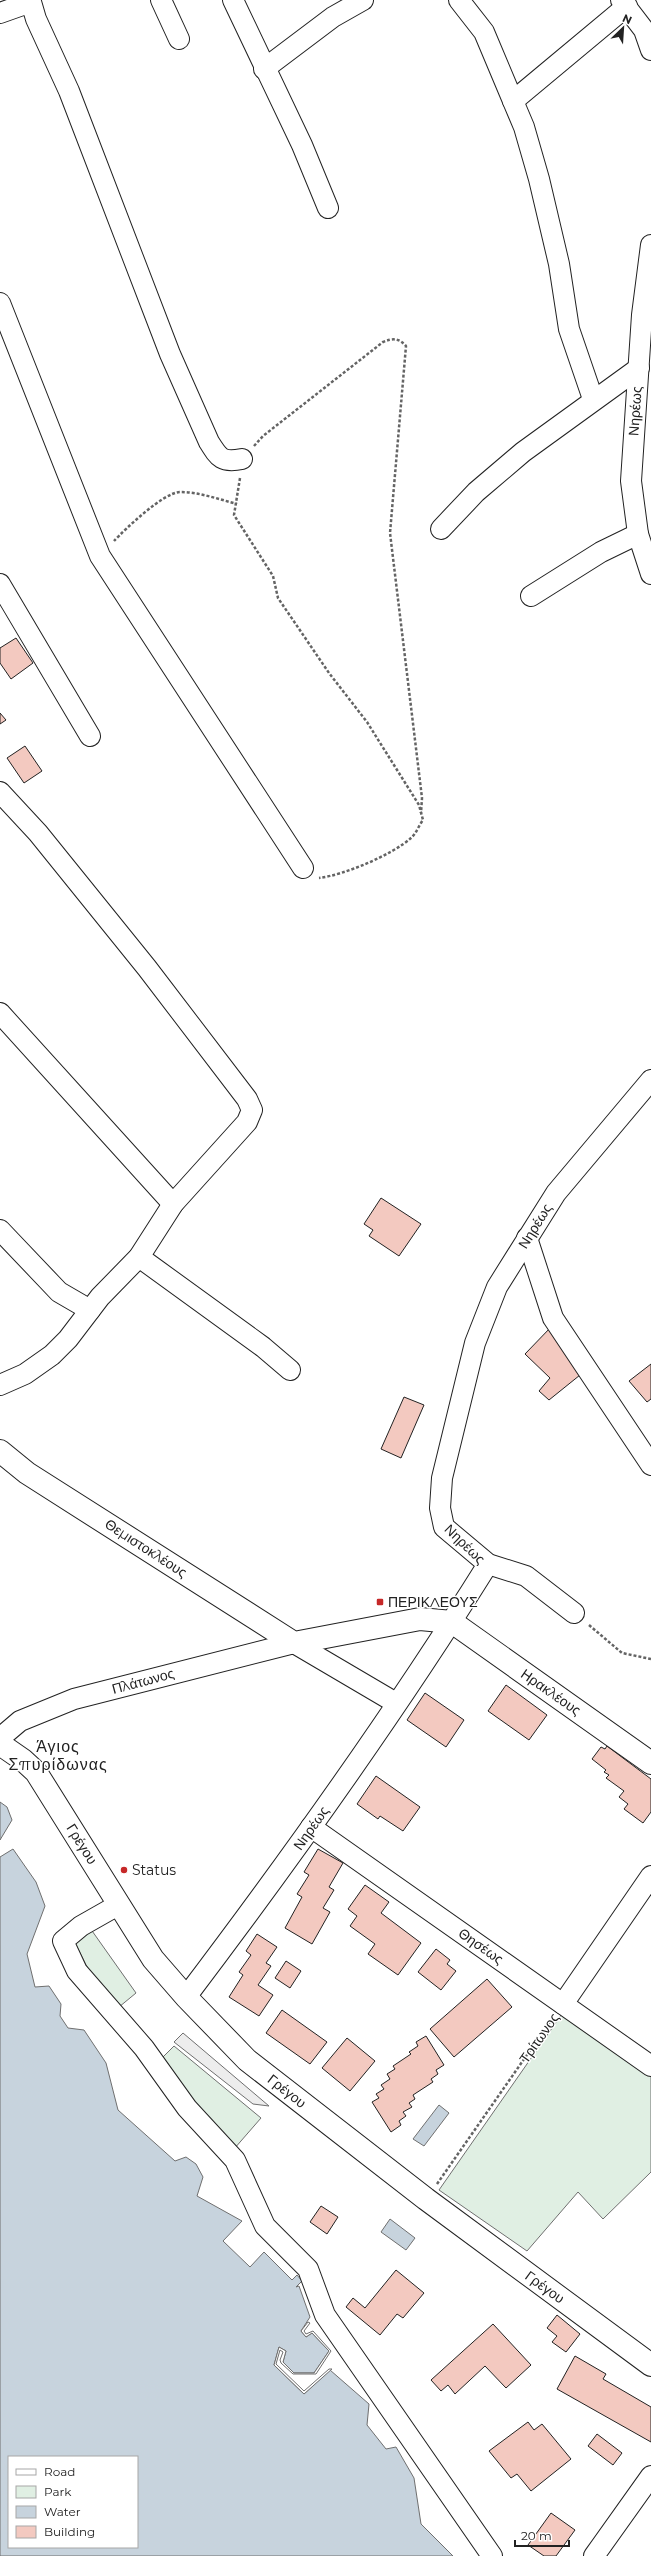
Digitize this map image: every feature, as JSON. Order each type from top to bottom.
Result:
[{"type":"main road","name":"Θεμιστοκλέους","points":[[0,1451],[27,1473],[294,1643]]},
{"type":"main road","points":[[294,1643],[420,1619],[452,1622]]},
{"type":"main road","name":"Ηρακλέους","points":[[452,1622],[651,1763]]},
{"type":"main road","name":"Γρέγου","points":[[0,1744],[23,1760],[36,1772],[153,1959],[186,1997],[247,2060],[426,2199],[651,2365]]},
{"type":"street","points":[[161,0],[179,39]]},
{"type":"street","points":[[232,0],[302,145],[328,208]]},
{"type":"street","points":[[264,69],[333,18],[363,0]]},
{"type":"street","points":[[459,0],[484,32],[524,127],[539,179],[559,264],[569,329],[593,399]]},
{"type":"street","points":[[0,13],[31,1],[36,19],[69,91],[170,354],[209,442],[217,456],[228,462],[242,459]]},
{"type":"street","points":[[513,101],[624,3],[644,30],[651,50]]},
{"type":"street","name":"Νηρέως","points":[[651,246],[639,368],[644,388],[631,480],[638,534],[651,574]]},
{"type":"street","points":[[0,303],[100,556],[303,868]]},
{"type":"street","points":[[441,529],[476,492],[523,452],[593,399],[639,368]]},
{"type":"street","points":[[531,596],[601,552],[638,534]]},
{"type":"street","points":[[0,584],[90,736]]},
{"type":"street","points":[[0,792],[38,833],[147,968],[247,1099],[252,1110],[247,1122],[173,1204],[139,1257],[90,1310],[52,1355],[25,1374],[0,1385]]},
{"type":"street","points":[[0,1013],[173,1204]]},
{"type":"street","name":"Νηρέως","points":[[186,1997],[311,1828],[452,1622],[488,1564],[444,1527],[440,1508],[442,1478],[475,1344],[497,1287],[556,1193],[651,1080]]},
{"type":"street","points":[[0,1230],[59,1292],[90,1310]]},
{"type":"street","points":[[527,1238],[553,1318],[651,1465]]},
{"type":"street","points":[[139,1257],[245,1333],[290,1370]]},
{"type":"street","points":[[488,1564],[526,1576],[574,1612]]},
{"type":"street","points":[[294,1643],[396,1703]]},
{"type":"street","name":"Πλάτωνος","points":[[0,1738],[20,1721],[74,1699],[294,1643]]},
{"type":"street","name":"Θησέως","points":[[311,1828],[651,2066]]},
{"type":"street","name":"Τρίτωνος","points":[[563,2004],[651,1876]]},
{"type":"street","points":[[118,1905],[81,1926],[63,1941],[77,1971],[144,2048],[188,2108],[234,2160],[265,2226],[308,2269],[325,2315],[492,2556]]},
{"type":"street","points":[[594,2556],[651,2476]]},
{"type":"path","points":[[303,868],[319,878],[338,875],[377,858],[411,838],[423,820],[421,813],[419,805],[367,722],[330,673],[278,598],[273,576],[234,515],[237,504],[242,459],[263,436],[384,342],[393,338],[402,341],[406,346],[390,533],[422,798],[421,813]]},
{"type":"path","points":[[100,556],[128,525],[159,502],[178,492],[209,496],[237,504]]},
{"type":"path","points":[[574,1612],[622,1653],[651,1659]]},
{"type":"path","name":"Τρίτωνος","points":[[426,2199],[563,2004]]},
{"type":"green space","points":[[90,1928],[136,1993],[119,2007],[89,1971],[72,1937]]},
{"type":"green space","points":[[564,2011],[651,2071],[651,2172],[603,2219],[578,2192],[527,2251],[439,2190]]},
{"type":"green space","points":[[174,2046],[261,2118],[234,2149],[192,2110],[161,2059]]},
{"type":"shaded area","points":[[183,2033],[269,2106],[253,2104],[174,2042]]},
{"type":"water","points":[[0,1802],[7,1807],[12,1820],[0,1840]]},
{"type":"water","points":[[13,1849],[36,1882],[45,1906],[27,1954],[35,1987],[49,1986],[61,2004],[60,2016],[68,2028],[84,2030],[106,2063],[118,2110],[175,2161],[186,2157],[196,2164],[203,2177],[197,2196],[242,2221],[223,2241],[250,2267],[264,2252],[292,2280],[297,2275],[302,2281],[296,2287],[299,2286],[310,2317],[301,2331],[306,2337],[312,2333],[329,2351],[314,2373],[294,2373],[283,2362],[286,2351],[279,2347],[274,2365],[304,2394],[330,2370],[369,2404],[367,2425],[386,2449],[396,2447],[414,2478],[421,2524],[453,2556],[0,2556],[0,1857]]},
{"type":"water","points":[[439,2105],[449,2113],[424,2146],[413,2139]]},
{"type":"water","points":[[390,2219],[415,2238],[406,2250],[381,2232]]},
{"type":"pier","points":[[308,2322],[310,2323],[304,2331],[306,2334],[313,2331],[331,2351],[316,2374],[293,2374],[281,2363],[280,2360],[283,2352],[280,2350],[276,2364],[304,2391],[329,2369],[332,2369],[304,2394],[274,2365],[279,2347],[286,2351],[283,2362],[294,2373],[314,2373],[329,2351],[312,2333],[306,2337],[301,2331]]},
{"type":"building","points":[[16,638],[33,663],[11,679],[0,663],[0,648]]},
{"type":"building","points":[[0,713],[6,720],[0,724]]},
{"type":"building","points":[[25,746],[42,771],[24,783],[7,758]]},
{"type":"building","points":[[381,1198],[421,1224],[399,1256],[369,1236],[373,1230],[364,1224]]},
{"type":"building","points":[[552,1326],[585,1371],[549,1400],[539,1391],[550,1378],[525,1354]]},
{"type":"building","points":[[651,1364],[651,1399],[647,1402],[629,1381]]},
{"type":"building","points":[[404,1397],[424,1405],[401,1458],[381,1449]]},
{"type":"building","points":[[506,1685],[547,1715],[529,1740],[488,1711]]},
{"type":"building","points":[[425,1693],[464,1720],[446,1747],[407,1720]]},
{"type":"building","points":[[607,1746],[651,1779],[651,1812],[643,1823],[624,1809],[628,1804],[619,1797],[624,1791],[606,1778],[609,1775],[604,1772],[606,1770],[592,1759],[601,1747],[605,1749]]},
{"type":"building","points":[[376,1776],[420,1807],[403,1831],[380,1816],[378,1819],[357,1804]]},
{"type":"building","points":[[318,1849],[343,1863],[329,1887],[334,1890],[323,1908],[330,1912],[312,1944],[285,1928],[302,1897],[297,1894],[309,1875],[304,1872]]},
{"type":"building","points":[[365,1885],[389,1902],[381,1913],[421,1943],[398,1975],[368,1954],[375,1944],[350,1926],[357,1916],[348,1909]]},
{"type":"building","points":[[257,1934],[277,1947],[266,1963],[271,1966],[258,1985],[273,1995],[259,2016],[229,1997],[243,1975],[239,1972],[251,1955],[246,1951]]},
{"type":"building","points":[[436,1949],[450,1960],[447,1964],[456,1971],[441,1990],[418,1972]]},
{"type":"building","points":[[286,1961],[301,1971],[290,1988],[275,1978]]},
{"type":"building","points":[[487,1979],[512,2007],[454,2057],[430,2029]]},
{"type":"building","points":[[282,2010],[327,2042],[310,2064],[266,2033]]},
{"type":"building","points":[[426,2036],[444,2065],[436,2070],[438,2074],[431,2079],[433,2082],[413,2095],[415,2099],[409,2103],[412,2107],[403,2112],[406,2116],[399,2121],[401,2125],[391,2132],[372,2102],[379,2098],[376,2094],[384,2089],[381,2085],[390,2079],[387,2074],[395,2069],[393,2066],[411,2054],[409,2052],[418,2046],[416,2042]]},
{"type":"building","points":[[347,2038],[375,2061],[350,2091],[322,2068]]},
{"type":"building","points":[[321,2206],[338,2217],[327,2234],[310,2222]]},
{"type":"building","points":[[396,2270],[424,2293],[403,2318],[397,2314],[380,2335],[346,2307],[353,2298],[365,2308]]},
{"type":"building","points":[[557,2315],[580,2334],[566,2352],[552,2342],[557,2336],[547,2328]]},
{"type":"building","points":[[493,2324],[531,2365],[506,2388],[485,2366],[455,2394],[448,2385],[441,2391],[431,2380]]},
{"type":"building","points":[[575,2356],[606,2374],[603,2379],[651,2407],[651,2442],[557,2389]]},
{"type":"building","points":[[528,2422],[534,2430],[542,2424],[571,2459],[531,2491],[517,2474],[511,2478],[489,2451]]},
{"type":"building","points":[[597,2434],[622,2453],[613,2465],[588,2446]]},
{"type":"building","points":[[551,2513],[575,2530],[556,2556],[544,2556],[528,2545]]},
{"type":"place","name":"ΠΕΡΙΚΛΕΟΥΣ","points":[[380,1602]]},
{"type":"place","name":"Status","points":[[124,1870]]},
{"type":"district","name":"Άγιος Σπυρίδωνας","points":[[58,1755]]}]
